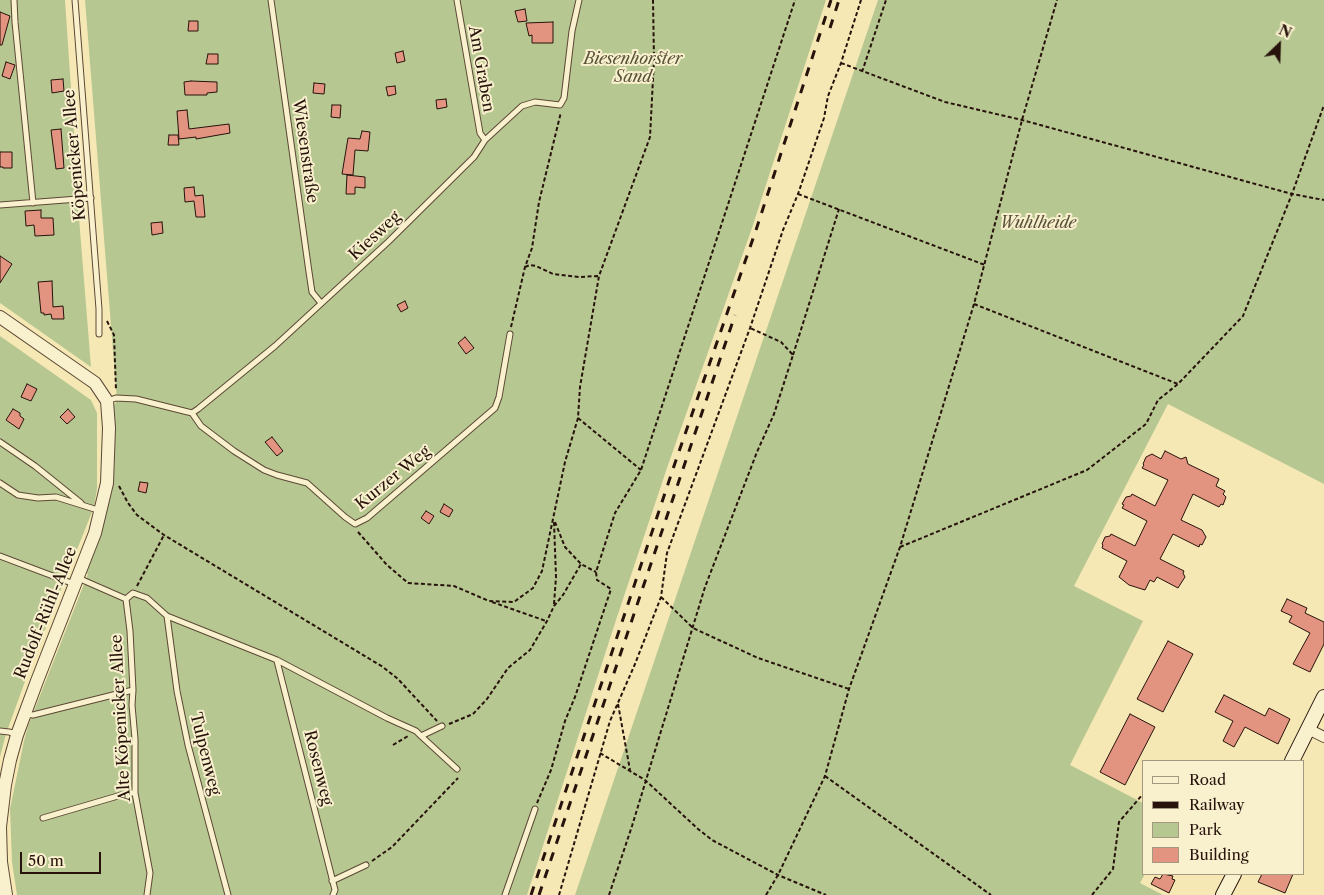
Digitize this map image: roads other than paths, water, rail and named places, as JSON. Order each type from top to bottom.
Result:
[{"type":"main road","points":[[1292,760],[1324,697]]},
{"type":"main road","points":[[1223,895],[1233,875]]},
{"type":"street","points":[[0,317],[95,384],[111,400]]},
{"type":"street","name":"Rudolf-Rühl-Allee","points":[[6,895],[1,862],[0,828],[5,785],[17,735],[96,533],[102,512],[107,483],[111,400]]},
{"type":"street","points":[[1308,729],[1324,737]]},
{"type":"lane","points":[[14,0],[33,203]]},
{"type":"lane","name":"Köpenicker Allee","points":[[75,0],[99,309],[99,334]]},
{"type":"lane","name":"Wiesenstraße","points":[[271,0],[312,292],[321,303]]},
{"type":"lane","name":"Am Graben","points":[[457,0],[480,133],[485,140]]},
{"type":"lane","name":"Kiesweg","points":[[192,413],[275,346],[394,236],[474,157],[485,140],[522,106],[535,102],[560,105],[564,98],[572,31],[579,0]]},
{"type":"lane","points":[[0,205],[91,198]]},
{"type":"lane","name":"Kurzer Weg","points":[[192,413],[201,426],[234,451],[270,473],[307,483],[355,524],[367,518],[495,408],[499,398],[510,334]]},
{"type":"lane","points":[[111,400],[136,399],[192,413]]},
{"type":"lane","points":[[0,442],[35,466],[84,505]]},
{"type":"lane","points":[[0,483],[18,495],[38,498],[56,496],[102,512]]},
{"type":"lane","points":[[0,556],[126,598],[133,593],[147,598],[167,616],[277,660],[387,718],[416,731],[457,769]]},
{"type":"lane","name":"Alte Köpenicker Allee","points":[[126,598],[130,631],[132,705],[136,739],[135,793],[150,873],[147,895]]},
{"type":"lane","name":"Tulpenweg","points":[[167,616],[177,692],[186,736],[228,895]]},
{"type":"lane","name":"Rosenweg","points":[[277,660],[335,890],[333,895]]},
{"type":"lane","points":[[25,714],[33,715],[133,690]]},
{"type":"lane","points":[[421,736],[442,726]]},
{"type":"lane","points":[[0,731],[17,735]]},
{"type":"lane","points":[[43,818],[128,793],[135,793]]},
{"type":"lane","points":[[504,895],[535,809]]},
{"type":"lane","points":[[332,881],[366,865]]},
{"type":"railway","points":[[531,895],[674,466],[756,230],[831,0]]},
{"type":"railway","points":[[830,28],[839,0]]},
{"type":"railway","points":[[539,895],[735,315]]},
{"type":"park label","name":"Biesenhorster Sand","points":[[633,68]]},
{"type":"park label","name":"Wuhlheide","points":[[1038,223]]}]
